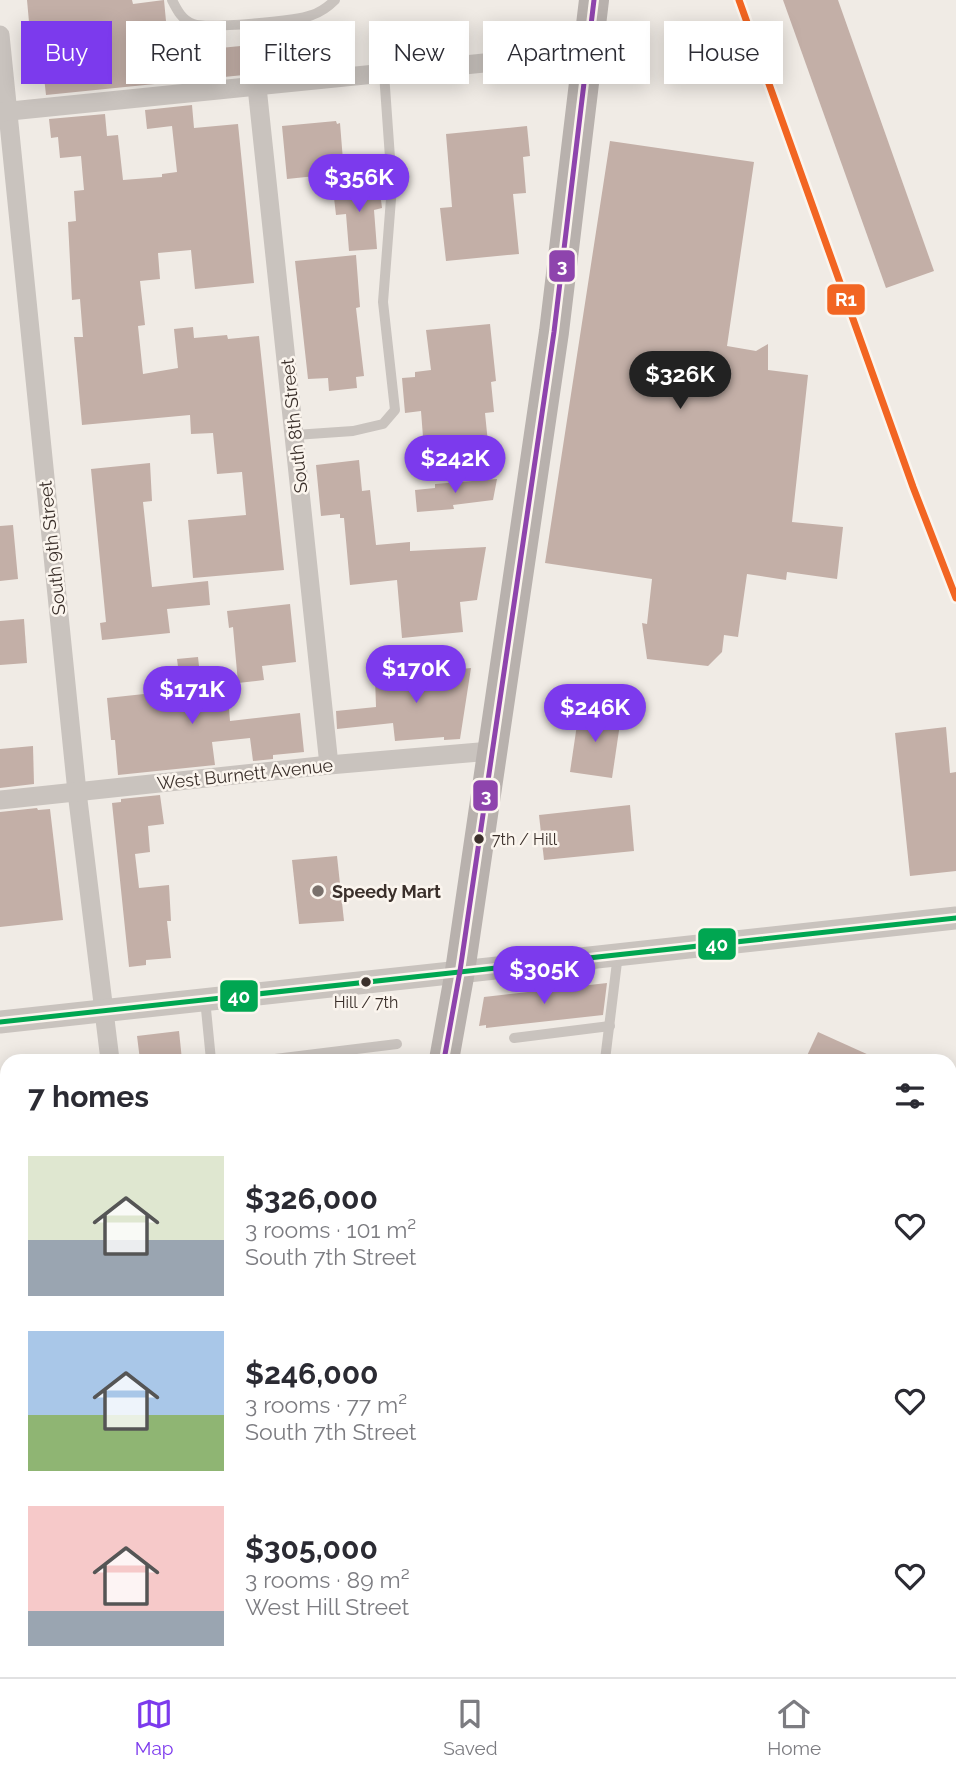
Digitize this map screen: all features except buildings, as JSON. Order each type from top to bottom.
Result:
[{"type":"main road","points":[[445,1054],[460,971],[554,332],[594,0]]},
{"type":"street","name":"South 9th Street","points":[[0,35],[4,111],[77,792],[109,1054]]},
{"type":"street","points":[[4,111],[369,75]]},
{"type":"street","name":"South 8th Street","points":[[257,87],[329,765]]},
{"type":"street","name":"West Burnett Avenue","points":[[0,800],[329,765],[491,751]]},
{"type":"street","points":[[0,1022],[956,918]]},
{"type":"lane","points":[[172,0],[180,15],[191,24],[211,28],[311,16],[335,0]]},
{"type":"lane","points":[[295,435],[353,431],[383,424],[395,410],[383,302],[392,186],[385,84]]},
{"type":"lane","points":[[606,1054],[618,954]]},
{"type":"lane","points":[[205,999],[210,1054]]},
{"type":"lane","points":[[514,1038],[610,1027]]},
{"type":"lane","points":[[316,1054],[397,1044]]},
{"type":"transit line","name":"3","points":[[445,1054],[460,971],[554,332],[594,0]]},
{"type":"transit line","name":"R1","points":[[739,0],[913,487],[956,598]]},
{"type":"transit line","name":"40","points":[[0,1022],[956,918]]},
{"type":"place","name":"7th / Hill","points":[[479,839]]},
{"type":"place","name":"Speedy Mart","points":[[318,891]]},
{"type":"place","name":"Hill / 7th","points":[[366,982]]}]
